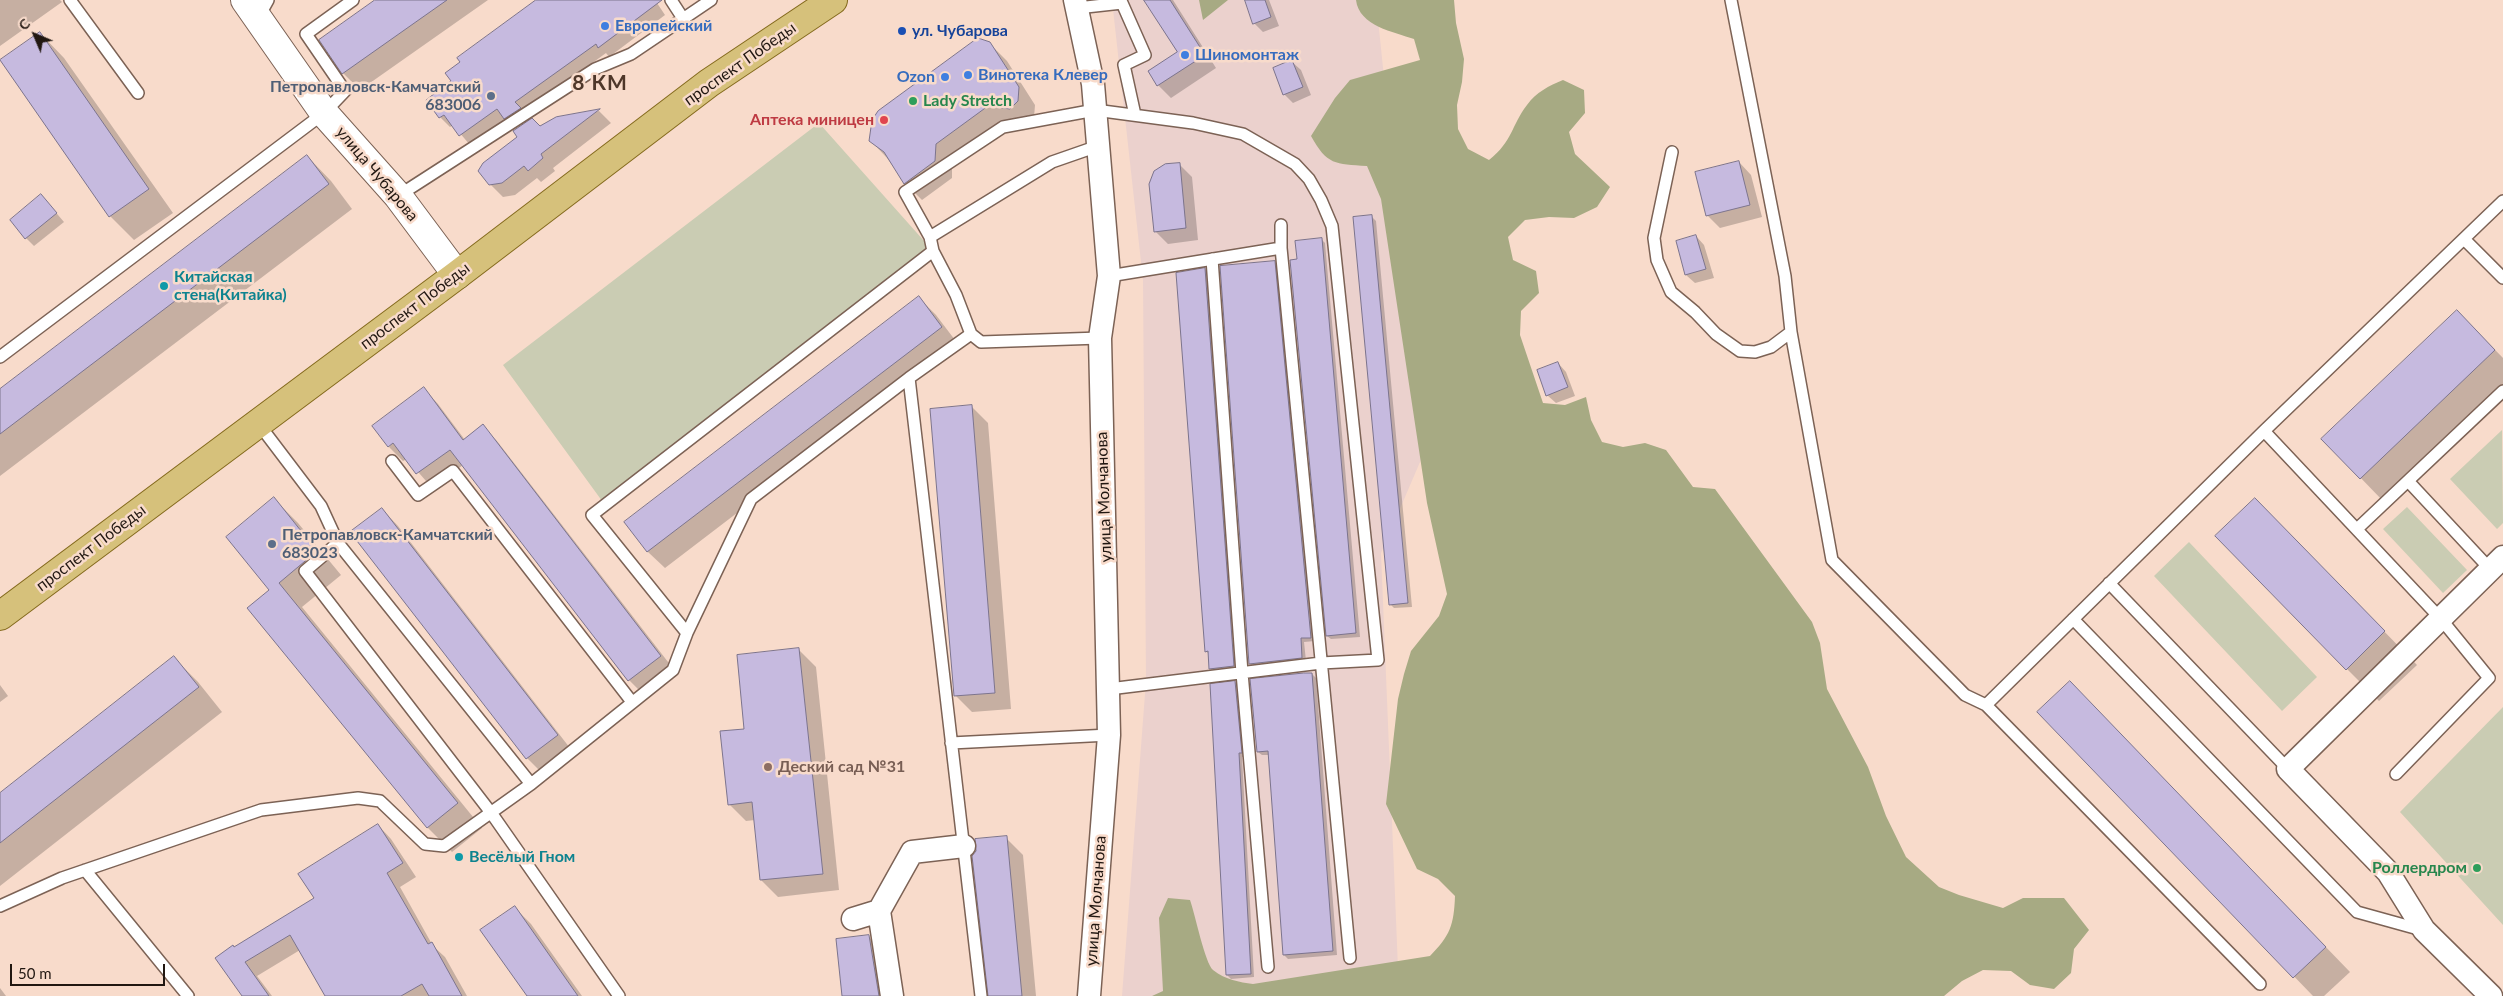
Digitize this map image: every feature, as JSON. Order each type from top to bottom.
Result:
[{"type":"main road","name":"проспект Победы","points":[[0,616],[457,275],[709,83],[834,0]]},
{"type":"street","name":"улица Молчанова","points":[[1076,4],[1093,84],[1109,276],[1100,338],[1109,736],[1089,996]]},
{"type":"street","name":"улица Чубарова","points":[[257,6],[324,113],[398,196],[457,275]]},
{"type":"street","points":[[2491,996],[2424,930],[2388,872],[2288,769],[2498,565]]},
{"type":"street","points":[[892,996],[879,911],[912,852],[964,846]]},
{"type":"street","points":[[853,919],[879,911]]},
{"type":"lane","points":[[70,0],[138,93]]},
{"type":"lane","points":[[0,357],[324,113],[345,91],[306,34],[353,0]]},
{"type":"lane","points":[[671,0],[684,20]]},
{"type":"lane","points":[[398,196],[595,69],[631,54],[711,0]]},
{"type":"lane","points":[[1731,0],[1785,276],[1791,332],[1832,560],[1965,695],[1986,705],[2260,984]]},
{"type":"lane","points":[[1076,4],[1123,1],[1145,55],[1124,65],[1135,115]]},
{"type":"lane","points":[[1100,338],[981,342],[971,334],[956,295],[933,252],[930,237],[905,192],[1003,127],[1095,110],[1194,123],[1243,134],[1283,155],[1295,164],[1309,179],[1321,200],[1332,226],[1378,660],[1320,663],[1109,689]]},
{"type":"lane","points":[[930,237],[1052,162],[1098,146]]},
{"type":"lane","points":[[1672,152],[1654,238],[1656,260],[1671,292],[1695,312],[1716,334],[1740,351],[1755,352],[1770,347],[1791,332]]},
{"type":"lane","points":[[1986,705],[2264,431],[2503,201]]},
{"type":"lane","points":[[1281,225],[1281,248],[1320,663],[1350,958]]},
{"type":"lane","points":[[2464,238],[2503,278]]},
{"type":"lane","points":[[1109,276],[1281,248]]},
{"type":"lane","points":[[687,633],[592,515],[933,252]]},
{"type":"lane","points":[[1212,259],[1242,673],[1268,967]]},
{"type":"lane","points":[[0,906],[62,878],[260,810],[358,798],[380,801],[425,844],[444,846],[492,814],[673,670],[687,633],[751,499],[909,378],[971,334]]},
{"type":"lane","points":[[909,378],[981,996]]},
{"type":"lane","points":[[2357,529],[2503,391]]},
{"type":"lane","points":[[258,423],[321,506],[338,543],[531,784]]},
{"type":"lane","points":[[2264,431],[2441,619],[2490,678],[2396,774]]},
{"type":"lane","points":[[392,461],[418,495],[453,471],[632,702]]},
{"type":"lane","points":[[2408,481],[2498,565]]},
{"type":"lane","points":[[338,543],[305,571],[492,814],[619,996]]},
{"type":"lane","points":[[2109,583],[2288,769]]},
{"type":"lane","points":[[2073,619],[2357,912],[2424,930]]},
{"type":"lane","points":[[952,743],[1109,736]]},
{"type":"lane","points":[[85,870],[188,996]]},
{"type":"shaded area","points":[[1112,0],[1376,0],[1423,455],[1381,553],[1399,993],[1352,996],[1122,996],[1146,681],[1143,280]]},
{"type":"green space","points":[[1199,0],[1228,0],[1203,20]]},
{"type":"green space","points":[[1356,0],[1454,0],[1456,23],[1464,59],[1457,105],[1458,129],[1468,149],[1489,160],[1503,146],[1522,113],[1531,100],[1539,93],[1563,80],[1584,90],[1585,113],[1569,132],[1575,154],[1610,187],[1597,207],[1574,218],[1549,217],[1525,220],[1508,237],[1513,260],[1536,271],[1539,293],[1521,311],[1520,335],[1543,403],[1565,405],[1586,397],[1591,420],[1602,442],[1623,447],[1645,443],[1666,450],[1693,487],[1715,489],[1812,622],[1820,643],[1827,689],[1868,767],[1886,816],[1906,857],[1939,887],[2003,908],[2023,898],[2064,898],[2089,930],[2074,949],[2071,973],[2054,989],[2030,985],[2011,971],[1983,970],[1962,981],[1944,996],[1152,996],[1163,991],[1159,918],[1168,898],[1190,900],[1204,948],[1213,970],[1228,978],[1253,984],[1430,956],[1446,936],[1452,922],[1455,896],[1438,879],[1417,869],[1386,804],[1398,699],[1404,674],[1411,651],[1439,616],[1447,594],[1427,503],[1381,199],[1367,166],[1347,165],[1327,158],[1311,136],[1335,98],[1350,80],[1420,60],[1414,39],[1370,22],[1359,9]]},
{"type":"green space","points":[[819,123],[933,251],[605,505],[503,365]]},
{"type":"green space","points":[[2502,430],[2503,523],[2497,529],[2450,479]]},
{"type":"green space","points":[[2407,507],[2467,570],[2443,593],[2383,529]]},
{"type":"green space","points":[[2189,542],[2317,677],[2282,711],[2154,576]]},
{"type":"green space","name":"Роллердром","points":[[2503,707],[2503,925],[2400,812]]},
{"type":"building","points":[[375,0],[447,0],[342,74],[319,40]]},
{"type":"building","points":[[536,0],[662,0],[598,48],[596,44],[515,102],[521,108],[504,119],[497,109],[459,136],[444,115],[439,118],[426,100],[451,81],[445,73],[460,62],[457,58]]},
{"type":"building","points":[[1144,0],[1170,0],[1205,55],[1157,86],[1148,71],[1177,52]]},
{"type":"building","points":[[1245,0],[1265,0],[1271,17],[1253,24]]},
{"type":"building","points":[[40,32],[149,189],[109,217],[0,60]]},
{"type":"building","points":[[978,38],[990,42],[1019,87],[1018,101],[1010,109],[988,106],[936,144],[935,161],[904,184],[884,152],[869,141],[872,120],[878,111]]},
{"type":"building","points":[[1292,60],[1303,87],[1283,95],[1273,68]]},
{"type":"building","points":[[600,109],[541,154],[543,158],[528,171],[524,166],[502,183],[489,185],[478,171],[483,163],[517,137],[513,131],[532,118],[540,126],[556,117]]},
{"type":"building","name":"Китайская стена(Китайка)","points":[[307,155],[329,184],[0,434],[0,389]]},
{"type":"building","points":[[1739,161],[1750,205],[1706,216],[1695,172]]},
{"type":"building","points":[[1180,163],[1186,228],[1154,232],[1149,184],[1154,171],[1165,164]]},
{"type":"building","points":[[41,194],[57,213],[25,239],[10,220]]},
{"type":"building","points":[[1372,215],[1408,603],[1389,605],[1353,217]]},
{"type":"building","points":[[1696,235],[1706,269],[1685,275],[1676,241]]},
{"type":"building","points":[[1322,238],[1356,633],[1326,636],[1290,260],[1297,259],[1295,241]]},
{"type":"building","points":[[1275,261],[1311,638],[1301,638],[1302,658],[1249,664],[1220,266]]},
{"type":"building","points":[[1205,268],[1234,666],[1209,669],[1208,651],[1205,652],[1176,273]]},
{"type":"building","points":[[919,296],[942,327],[647,552],[624,522]]},
{"type":"building","points":[[2457,310],[2495,350],[2360,479],[2321,439]]},
{"type":"building","points":[[1558,362],[1568,387],[1546,396],[1537,370]]},
{"type":"building","points":[[424,387],[463,440],[483,424],[661,656],[628,681],[450,450],[416,474],[393,443],[388,447],[372,426]]},
{"type":"building","points":[[972,405],[995,693],[954,696],[930,409]]},
{"type":"building","points":[[274,497],[317,551],[279,583],[458,803],[427,828],[247,608],[269,590],[226,537]]},
{"type":"building","points":[[2255,498],[2385,631],[2346,670],[2215,536]]},
{"type":"building","points":[[382,508],[558,735],[526,759],[350,532]]},
{"type":"building","name":"Деский сад №31","points":[[799,648],[823,874],[760,880],[752,802],[728,805],[720,731],[744,729],[737,655]]},
{"type":"building","points":[[174,656],[199,687],[0,843],[0,793]]},
{"type":"building","points":[[1312,673],[1333,951],[1283,955],[1268,751],[1257,752],[1250,679]]},
{"type":"building","points":[[1235,681],[1242,753],[1239,753],[1251,974],[1226,975],[1210,684]]},
{"type":"building","points":[[2070,681],[2326,947],[2293,978],[2037,712]]},
{"type":"building","points":[[378,824],[403,863],[387,873],[428,944],[432,942],[462,996],[429,996],[422,984],[401,996],[325,996],[290,935],[245,962],[269,996],[242,996],[215,958],[233,945],[234,947],[314,898],[298,874]]},
{"type":"building","points":[[1007,836],[1022,996],[988,996],[972,856],[976,851],[975,839]]},
{"type":"building","points":[[515,906],[578,996],[527,996],[480,930]]},
{"type":"building","points":[[869,935],[879,996],[842,996],[836,939]]},
{"type":"place","name":"Европейский","points":[[605,26]]},
{"type":"place","name":"ул. Чубарова","points":[[902,31]]},
{"type":"place","name":"Шиномонтаж","points":[[1185,55]]},
{"type":"place","name":"Винотека Клевер","points":[[968,75]]},
{"type":"place","name":"Ozon","points":[[945,77]]},
{"type":"place","name":"Петропавловск-Камчатский 683006","points":[[491,96]]},
{"type":"place","name":"Lady Stretch","points":[[913,101]]},
{"type":"place","name":"Аптека миницен","points":[[884,120]]},
{"type":"place","name":"Китайская стена(Китайка)","points":[[164,286]]},
{"type":"place","name":"Петропавловск-Камчатский 683023","points":[[272,544]]},
{"type":"place","name":"Деский сад №31","points":[[768,767]]},
{"type":"place","name":"Весёлый Гном","points":[[459,857]]},
{"type":"place","name":"Роллердром","points":[[2477,868]]},
{"type":"district","name":"8 КМ","points":[[600,83]]}]
